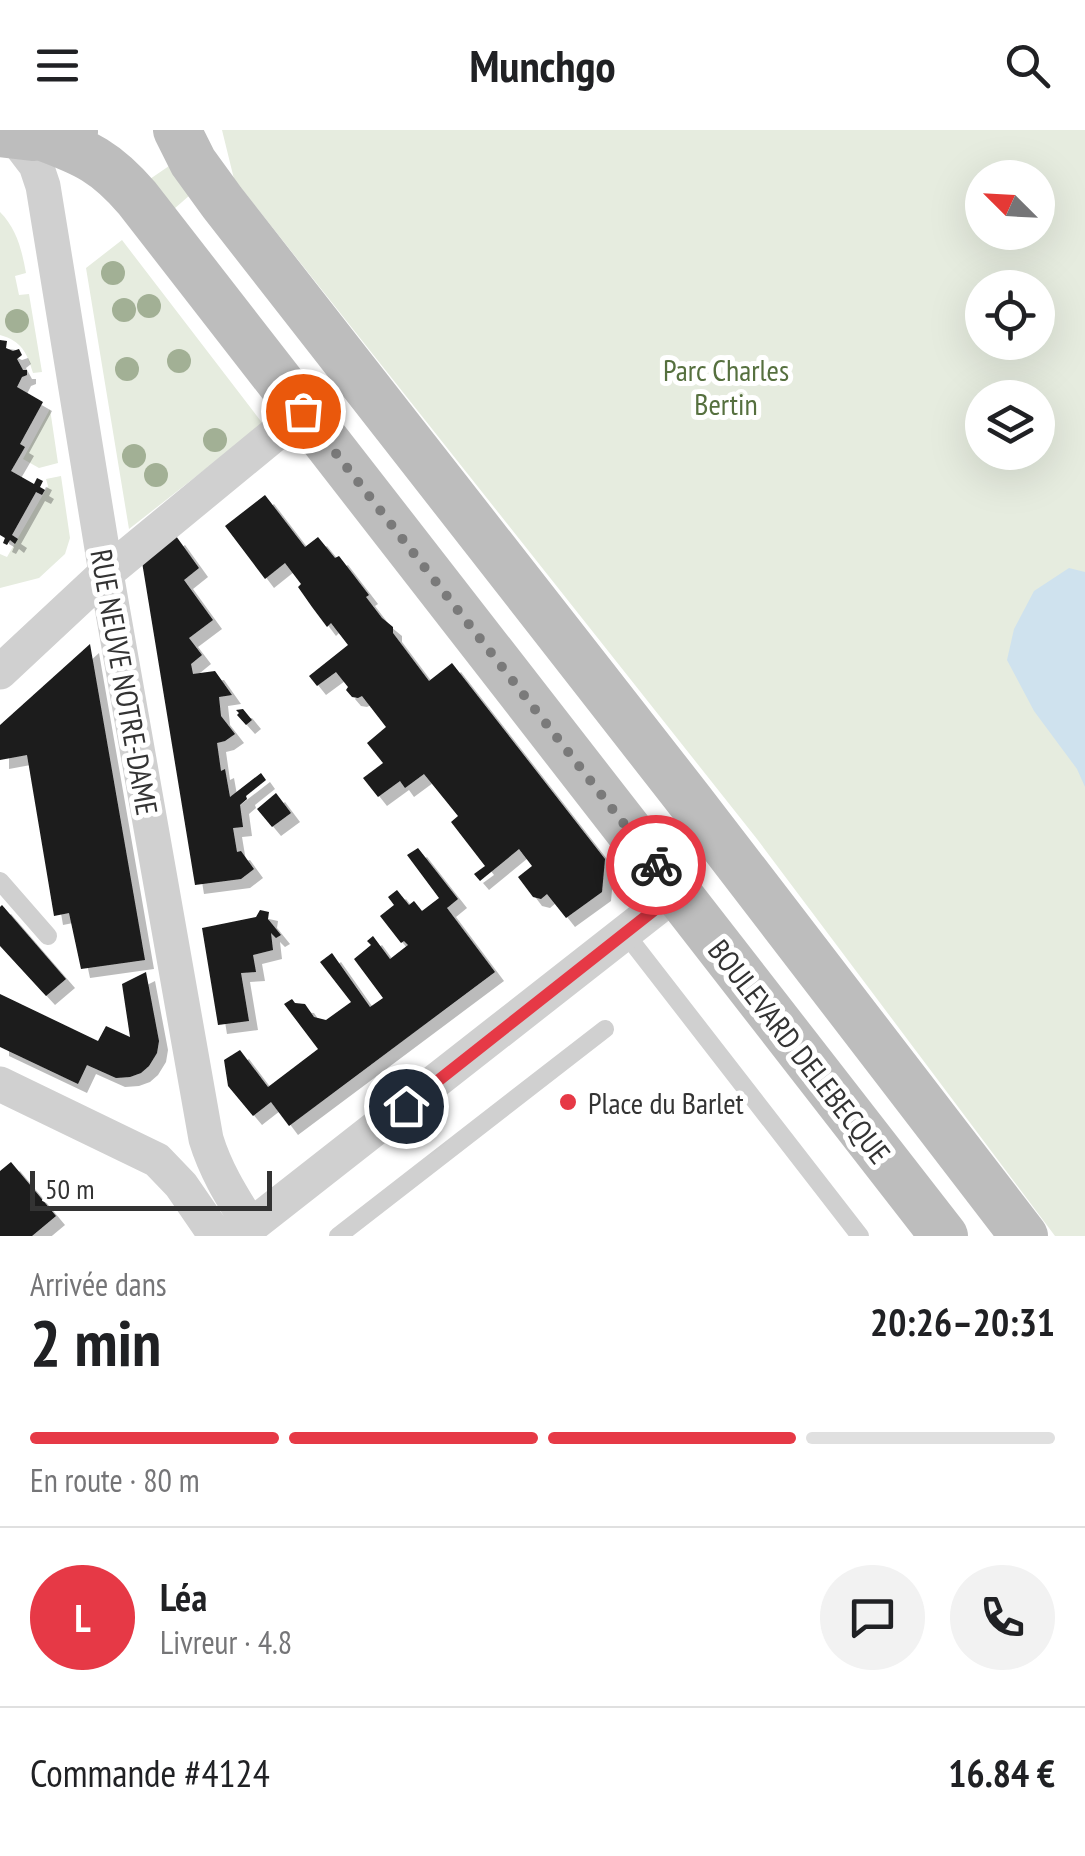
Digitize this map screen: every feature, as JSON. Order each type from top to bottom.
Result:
[{"type":"main road","points":[[176,130],[222,202],[1024,1236]]},
{"type":"main road","name":"BOULEVARD DELEBECQUE","points":[[24,134],[96,160],[125,184],[944,1236]]},
{"type":"street","name":"RUE NEUVE NOTRE-DAME","points":[[24,134],[44,186],[106,573],[206,1140],[245,1231]]},
{"type":"street","points":[[0,672],[106,573],[303,411]]},
{"type":"street","points":[[245,1231],[677,892]]},
{"type":"street","points":[[0,1084],[158,1160],[181,1185],[216,1236]]},
{"type":"lane","points":[[0,881],[48,936]]},
{"type":"lane","points":[[625,933],[860,1236]]},
{"type":"lane","points":[[338,1236],[605,1029]]},
{"type":"green space","name":"Parc Charles Bertin","points":[[222,130],[1085,130],[1085,1236],[1055,1236],[757,839],[234,179]]},
{"type":"green space","points":[[169,166],[190,195],[174,209],[150,179]]},
{"type":"green space","points":[[0,212],[15,233],[23,257],[26,273],[15,276],[19,295],[29,294],[42,372],[33,373],[23,349],[0,335]]},
{"type":"green space","points":[[122,240],[263,424],[129,529],[86,268]]},
{"type":"green space","points":[[50,409],[58,463],[39,468],[23,459]]},
{"type":"green space","points":[[61,476],[70,538],[65,554],[39,578],[0,588],[0,554],[7,557],[48,486],[46,479]]},
{"type":"water","points":[[1069,568],[1085,572],[1085,787],[1077,769],[1034,711],[1007,660],[1014,629],[1034,591]]},
{"type":"building","points":[[0,340],[7,341],[6,348],[19,349],[22,355],[17,359],[27,375],[17,387],[43,402],[20,444],[25,447],[11,471],[34,484],[37,478],[43,481],[40,487],[45,490],[42,495],[36,492],[12,535],[18,539],[7,545],[0,535]]},
{"type":"building","points":[[265,495],[305,547],[318,537],[335,558],[339,556],[429,681],[452,663],[605,859],[602,892],[566,918],[547,894],[541,899],[533,897],[518,877],[532,866],[519,849],[480,881],[474,874],[485,866],[451,822],[458,816],[424,774],[405,788],[400,781],[378,797],[363,778],[383,763],[367,743],[386,727],[362,696],[352,697],[336,672],[317,686],[309,676],[348,645],[331,623],[327,627],[285,563],[265,579],[225,526]]},
{"type":"building","points":[[176,536],[199,568],[184,580],[213,620],[189,638],[202,655],[191,664],[193,674],[215,671],[232,695],[219,697],[221,716],[235,734],[217,743],[230,797],[261,773],[266,780],[240,805],[243,827],[233,828],[237,852],[241,851],[254,869],[241,879],[195,885],[142,562]]},
{"type":"building","points":[[90,644],[145,960],[81,969],[69,913],[54,916],[27,755],[0,760],[0,725]]},
{"type":"building","points":[[243,709],[252,720],[246,725],[236,710]]},
{"type":"building","points":[[276,793],[291,813],[272,827],[257,809]]},
{"type":"building","points":[[418,848],[458,899],[447,908],[495,972],[289,1126],[271,1102],[253,1116],[228,1086],[224,1060],[240,1050],[268,1087],[318,1049],[284,1004],[292,999],[305,1004],[314,1017],[326,1020],[351,1002],[320,962],[332,953],[370,1007],[383,998],[354,959],[371,945],[367,941],[373,936],[390,959],[408,945],[401,943],[380,916],[394,905],[388,897],[397,890],[409,905],[414,901],[422,911],[439,898],[407,855]]},
{"type":"building","points":[[2,905],[66,979],[46,996],[0,946]]},
{"type":"building","points":[[260,910],[269,912],[268,919],[281,935],[276,938],[271,933],[273,950],[253,955],[256,972],[241,973],[249,1021],[218,1025],[202,928],[256,917]]},
{"type":"building","points":[[146,972],[159,1041],[157,1053],[141,1073],[116,1078],[87,1065],[78,1084],[0,1047],[0,994],[98,1041],[106,1026],[130,1037],[122,984]]},
{"type":"building","points":[[11,1162],[56,1216],[32,1236],[0,1236],[0,1171]]},
{"type":"way so far","points":[[303,411],[656,865]]},
{"type":"place","name":"Place du Barlet","points":[[568,1102]]},
{"type":"route","points":[[406,1106],[677,892],[656,865]]}]
